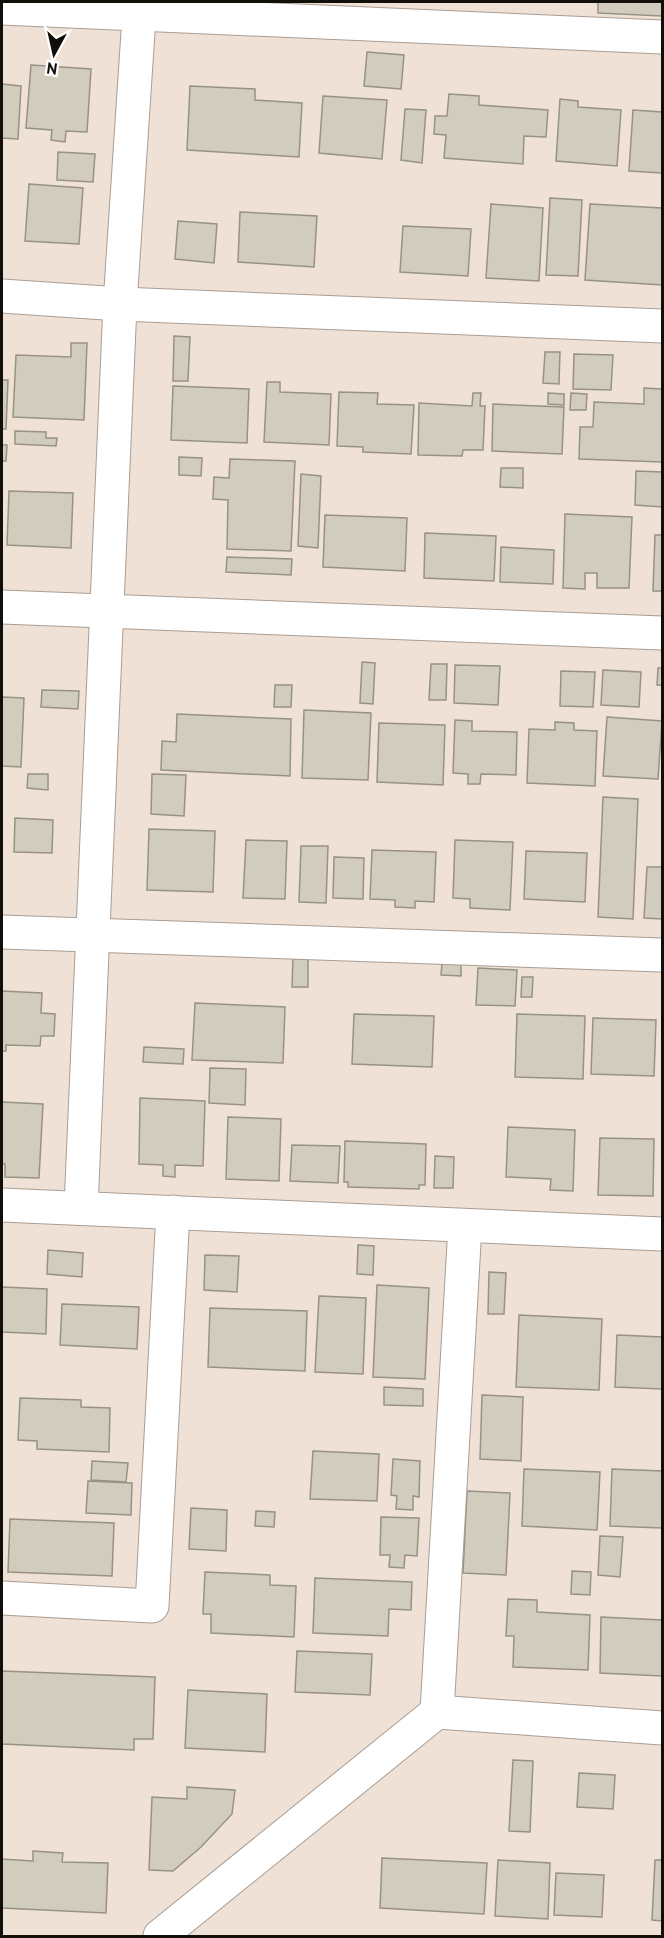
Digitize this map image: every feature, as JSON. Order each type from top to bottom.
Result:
[{"type":"street","points":[[2,8],[140,8],[663,37]]},
{"type":"street","points":[[81,1208],[120,304],[140,8]]},
{"type":"street","points":[[2,296],[120,304],[663,326]]},
{"type":"street","points":[[2,607],[663,633]]},
{"type":"street","points":[[2,932],[663,955]]},
{"type":"street","points":[[2,1205],[663,1234]]},
{"type":"street","points":[[2,1598],[152,1606],[173,1212]]},
{"type":"street","points":[[437,1712],[465,1226]]},
{"type":"street","points":[[160,1936],[437,1712],[663,1728]]},
{"type":"building","points":[[598,2],[662,2],[662,16],[598,13]]},
{"type":"building","points":[[367,52],[404,55],[401,89],[364,86]]},
{"type":"building","points":[[31,65],[91,69],[87,132],[66,131],[65,142],[51,140],[52,130],[26,128]]},
{"type":"building","points":[[2,84],[21,86],[18,139],[2,138]]},
{"type":"building","points":[[190,86],[255,89],[255,100],[302,103],[299,157],[187,150]]},
{"type":"building","points":[[449,94],[479,96],[479,105],[548,110],[546,137],[524,136],[523,164],[444,158],[446,135],[434,134],[435,116],[447,116]]},
{"type":"building","points":[[323,96],[387,100],[382,159],[319,153]]},
{"type":"building","points":[[560,99],[578,101],[578,107],[621,110],[617,166],[556,161]]},
{"type":"building","points":[[405,109],[426,110],[422,163],[401,160]]},
{"type":"building","points":[[633,110],[662,112],[662,173],[629,171]]},
{"type":"building","points":[[58,152],[95,154],[93,182],[57,180]]},
{"type":"building","points":[[29,184],[83,188],[79,244],[25,241]]},
{"type":"building","points":[[550,198],[582,200],[578,276],[546,275]]},
{"type":"building","points":[[491,204],[543,208],[539,281],[486,278]]},
{"type":"building","points":[[590,204],[662,208],[662,285],[585,280]]},
{"type":"building","points":[[240,212],[317,216],[314,267],[238,262]]},
{"type":"building","points":[[178,221],[217,224],[214,263],[175,259]]},
{"type":"building","points":[[403,226],[471,229],[468,276],[400,272]]},
{"type":"building","points":[[174,336],[190,337],[188,381],[173,381]]},
{"type":"building","points":[[71,343],[87,343],[84,420],[13,417],[16,355],[71,357]]},
{"type":"building","points":[[545,352],[560,352],[559,384],[543,383]]},
{"type":"building","points":[[574,354],[613,355],[611,390],[573,389]]},
{"type":"building","points":[[2,380],[8,380],[6,429],[2,429]]},
{"type":"building","points":[[267,382],[280,382],[280,392],[331,394],[329,445],[264,442]]},
{"type":"building","points":[[173,386],[249,389],[247,443],[171,440]]},
{"type":"building","points":[[644,388],[662,389],[662,462],[579,459],[580,427],[593,427],[594,402],[644,404]]},
{"type":"building","points":[[339,392],[378,393],[377,404],[414,405],[411,454],[363,452],[363,447],[337,446]]},
{"type":"building","points":[[473,393],[481,393],[480,406],[485,406],[483,450],[463,450],[462,456],[418,455],[419,403],[472,406]]},
{"type":"building","points":[[548,393],[564,394],[564,405],[548,404]]},
{"type":"building","points":[[571,393],[587,394],[586,410],[570,410]]},
{"type":"building","points":[[493,404],[564,407],[562,454],[492,451]]},
{"type":"building","points":[[15,431],[46,432],[46,438],[57,438],[56,446],[15,444]]},
{"type":"building","points":[[2,445],[7,445],[6,461],[2,461]]},
{"type":"building","points":[[179,457],[202,458],[201,476],[179,475]]},
{"type":"building","points":[[230,459],[295,461],[291,551],[227,549],[228,500],[213,499],[214,477],[229,478]]},
{"type":"building","points":[[501,468],[523,468],[523,488],[500,487]]},
{"type":"building","points":[[636,471],[662,472],[662,507],[635,505]]},
{"type":"building","points":[[301,474],[321,476],[318,548],[298,546]]},
{"type":"building","points":[[9,491],[73,493],[71,548],[7,545]]},
{"type":"building","points":[[565,514],[632,517],[629,588],[597,588],[597,573],[585,573],[585,589],[563,588]]},
{"type":"building","points":[[325,515],[407,518],[405,571],[323,567]]},
{"type":"building","points":[[425,533],[496,536],[494,581],[424,578]]},
{"type":"building","points":[[655,535],[662,535],[662,591],[653,591]]},
{"type":"building","points":[[501,547],[554,550],[553,584],[500,582]]},
{"type":"building","points":[[227,557],[292,559],[291,575],[226,572]]},
{"type":"building","points":[[362,662],[375,663],[373,704],[360,703]]},
{"type":"building","points":[[431,664],[447,664],[446,700],[429,700]]},
{"type":"building","points":[[455,665],[500,666],[498,705],[454,703]]},
{"type":"building","points":[[658,668],[662,668],[662,685],[657,685]]},
{"type":"building","points":[[603,670],[641,672],[639,707],[601,705]]},
{"type":"building","points":[[561,671],[595,672],[593,707],[560,706]]},
{"type":"building","points":[[275,685],[292,685],[291,707],[274,707]]},
{"type":"building","points":[[42,690],[79,691],[78,709],[41,707]]},
{"type":"building","points":[[2,697],[24,698],[21,767],[2,766]]},
{"type":"building","points":[[304,710],[371,713],[368,780],[302,778]]},
{"type":"building","points":[[177,714],[291,719],[290,776],[161,770],[162,741],[176,742]]},
{"type":"building","points":[[607,717],[662,721],[658,779],[603,776]]},
{"type":"building","points":[[455,720],[472,721],[472,731],[517,732],[516,775],[481,774],[480,784],[468,784],[468,774],[453,773]]},
{"type":"building","points":[[555,722],[574,723],[574,730],[597,731],[595,786],[527,783],[529,729],[555,730]]},
{"type":"building","points":[[379,723],[445,725],[443,785],[377,782]]},
{"type":"building","points":[[28,774],[48,774],[48,790],[27,788]]},
{"type":"building","points":[[152,774],[186,775],[184,816],[151,814]]},
{"type":"building","points":[[603,797],[638,799],[633,919],[598,917]]},
{"type":"building","points":[[15,818],[53,820],[52,853],[14,852]]},
{"type":"building","points":[[149,829],[215,831],[213,892],[147,890]]},
{"type":"building","points":[[246,840],[287,841],[285,899],[243,898]]},
{"type":"building","points":[[455,840],[513,842],[510,910],[470,908],[470,899],[453,898]]},
{"type":"building","points":[[301,846],[328,846],[326,903],[299,902]]},
{"type":"building","points":[[372,850],[436,852],[434,902],[415,901],[415,908],[395,907],[395,900],[370,899]]},
{"type":"building","points":[[526,851],[587,853],[585,902],[524,899]]},
{"type":"building","points":[[334,857],[364,858],[363,899],[333,898]]},
{"type":"building","points":[[647,867],[662,867],[662,919],[644,918]]},
{"type":"building","points":[[293,956],[308,957],[308,987],[292,987]]},
{"type":"building","points":[[442,963],[461,964],[461,976],[441,975]]},
{"type":"building","points":[[478,968],[517,970],[515,1006],[476,1005]]},
{"type":"building","points":[[522,977],[533,977],[532,997],[521,997]]},
{"type":"building","points":[[2,991],[42,993],[41,1013],[55,1014],[54,1036],[41,1036],[40,1046],[6,1045],[6,1051],[2,1051]]},
{"type":"building","points":[[195,1003],[285,1007],[283,1063],[192,1060]]},
{"type":"building","points":[[354,1014],[434,1016],[432,1067],[352,1064]]},
{"type":"building","points":[[517,1014],[585,1016],[583,1079],[515,1077]]},
{"type":"building","points":[[593,1018],[656,1020],[654,1076],[591,1074]]},
{"type":"building","points":[[144,1047],[184,1049],[183,1064],[143,1062]]},
{"type":"building","points":[[210,1068],[246,1069],[245,1105],[209,1103]]},
{"type":"building","points":[[140,1098],[205,1101],[203,1166],[175,1165],[175,1177],[163,1176],[163,1165],[139,1164]]},
{"type":"building","points":[[2,1102],[43,1104],[39,1178],[5,1177],[5,1164],[2,1164]]},
{"type":"building","points":[[228,1117],[281,1119],[279,1181],[226,1179]]},
{"type":"building","points":[[508,1127],[575,1130],[573,1191],[550,1190],[551,1179],[506,1177]]},
{"type":"building","points":[[600,1138],[654,1139],[653,1196],[598,1195]]},
{"type":"building","points":[[345,1141],[426,1144],[425,1185],[419,1185],[419,1189],[348,1187],[348,1182],[344,1182]]},
{"type":"building","points":[[292,1145],[340,1146],[338,1183],[290,1181]]},
{"type":"building","points":[[435,1156],[454,1157],[453,1188],[434,1188]]},
{"type":"building","points":[[358,1245],[374,1246],[373,1275],[357,1274]]},
{"type":"building","points":[[48,1250],[83,1253],[82,1277],[47,1274]]},
{"type":"building","points":[[205,1255],[239,1256],[237,1292],[204,1290]]},
{"type":"building","points":[[489,1272],[506,1273],[504,1314],[488,1314]]},
{"type":"building","points":[[377,1285],[429,1288],[425,1379],[373,1377]]},
{"type":"building","points":[[2,1287],[47,1289],[46,1334],[2,1332]]},
{"type":"building","points":[[319,1296],[366,1298],[363,1374],[315,1372]]},
{"type":"building","points":[[62,1304],[139,1307],[137,1349],[60,1345]]},
{"type":"building","points":[[210,1308],[307,1311],[305,1371],[208,1367]]},
{"type":"building","points":[[519,1315],[602,1319],[599,1390],[516,1387]]},
{"type":"building","points":[[617,1335],[662,1337],[662,1389],[615,1387]]},
{"type":"building","points":[[384,1387],[423,1389],[423,1406],[384,1405]]},
{"type":"building","points":[[482,1395],[523,1397],[521,1461],[480,1459]]},
{"type":"building","points":[[20,1398],[81,1400],[81,1407],[110,1408],[109,1452],[37,1449],[37,1441],[18,1440]]},
{"type":"building","points":[[313,1451],[379,1454],[377,1501],[310,1499]]},
{"type":"building","points":[[393,1459],[420,1461],[419,1497],[413,1496],[413,1510],[396,1509],[397,1496],[391,1495]]},
{"type":"building","points":[[92,1461],[128,1463],[126,1482],[91,1480]]},
{"type":"building","points":[[524,1469],[600,1472],[597,1530],[522,1526]]},
{"type":"building","points":[[612,1469],[662,1471],[662,1528],[610,1526]]},
{"type":"building","points":[[88,1481],[132,1483],[131,1515],[86,1513]]},
{"type":"building","points":[[467,1491],[510,1493],[506,1575],[463,1573]]},
{"type":"building","points":[[191,1508],[227,1510],[226,1551],[189,1549]]},
{"type":"building","points":[[256,1511],[275,1512],[274,1527],[255,1526]]},
{"type":"building","points":[[381,1517],[419,1518],[417,1556],[405,1555],[404,1568],[389,1567],[390,1555],[380,1555]]},
{"type":"building","points":[[10,1519],[114,1523],[112,1576],[8,1572]]},
{"type":"building","points":[[600,1536],[623,1537],[620,1577],[598,1575]]},
{"type":"building","points":[[572,1571],[591,1572],[590,1595],[571,1594]]},
{"type":"building","points":[[205,1572],[270,1575],[270,1585],[296,1586],[294,1637],[211,1633],[211,1614],[203,1614]]},
{"type":"building","points":[[315,1578],[412,1582],[411,1610],[389,1609],[388,1636],[313,1633]]},
{"type":"building","points":[[508,1599],[537,1600],[537,1612],[590,1615],[588,1670],[513,1667],[514,1636],[506,1636]]},
{"type":"building","points":[[601,1617],[662,1620],[662,1676],[600,1673]]},
{"type":"building","points":[[297,1651],[372,1654],[370,1695],[295,1692]]},
{"type":"building","points":[[2,1671],[155,1677],[153,1739],[134,1739],[134,1750],[2,1744]]},
{"type":"building","points":[[188,1690],[267,1694],[265,1752],[185,1748]]},
{"type":"building","points":[[513,1760],[533,1761],[530,1832],[509,1831]]},
{"type":"building","points":[[579,1773],[615,1775],[613,1809],[577,1807]]},
{"type":"building","points":[[187,1787],[235,1790],[232,1814],[201,1847],[173,1871],[149,1870],[152,1797],[187,1799]]},
{"type":"building","points":[[33,1851],[63,1853],[62,1862],[108,1863],[106,1913],[2,1908],[2,1859],[33,1861]]},
{"type":"building","points":[[382,1858],[487,1863],[484,1914],[380,1908]]},
{"type":"building","points":[[498,1860],[550,1863],[548,1919],[495,1916]]},
{"type":"building","points":[[655,1860],[662,1860],[662,1921],[652,1920]]},
{"type":"building","points":[[556,1873],[604,1875],[602,1917],[554,1915]]}]
